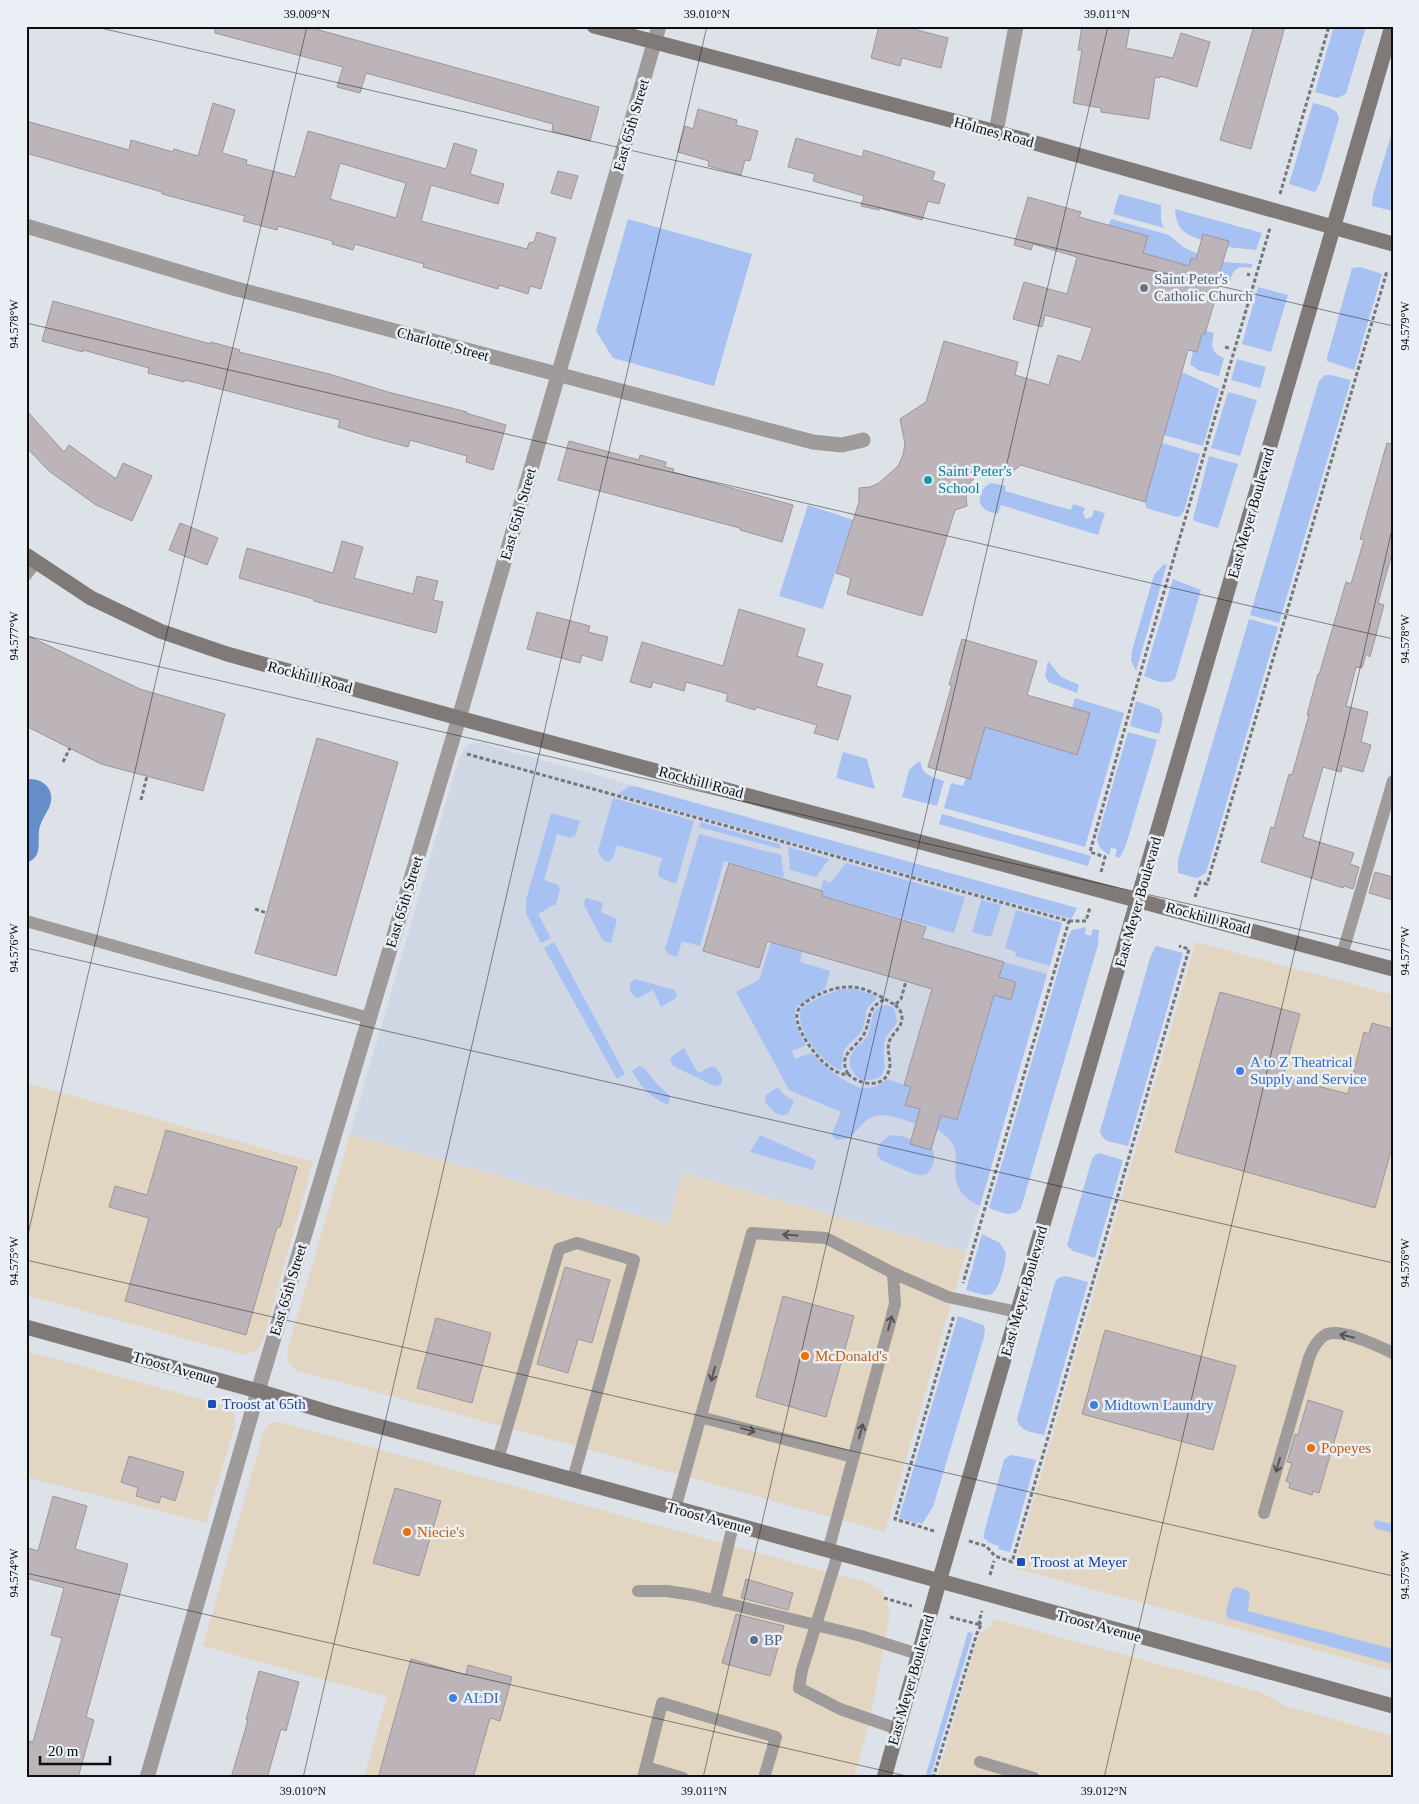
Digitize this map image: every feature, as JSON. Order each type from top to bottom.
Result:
[{"type":"main road","name":"Holmes Road","points":[[594,26],[996,132],[1393,244]]},
{"type":"main road","name":"East Meyer Boulevard","points":[[884,1778],[1017,1312],[1392,26]]},
{"type":"main road","name":"Rockhill Road","points":[[31,558],[91,598],[160,631],[228,654],[1393,969]]},
{"type":"main road","name":"Troost Avenue","points":[[26,1327],[675,1509],[1393,1706]]},
{"type":"street","name":"East 65th Street","points":[[146,1778],[258,1391],[459,718],[659,26]]},
{"type":"street","points":[[996,132],[1016,26]]},
{"type":"street","name":"Charlotte Street","points":[[26,226],[233,288],[813,442],[842,445],[863,440]]},
{"type":"lane","points":[[26,575],[31,558]]},
{"type":"lane","points":[[1342,955],[1393,780]]},
{"type":"lane","points":[[26,921],[369,1018]]},
{"type":"lane","points":[[675,1509],[752,1233],[826,1238],[893,1273],[948,1297],[1017,1312]]},
{"type":"lane","points":[[498,1459],[559,1249],[577,1243],[634,1260],[573,1479]]},
{"type":"lane","points":[[893,1273],[896,1304],[853,1457],[816,1625],[802,1670],[799,1688],[840,1709],[898,1729]]},
{"type":"lane","points":[[1264,1513],[1309,1358],[1317,1343],[1326,1334],[1338,1334],[1358,1338],[1393,1353]]},
{"type":"lane","points":[[700,1417],[853,1457]]},
{"type":"lane","points":[[715,1601],[733,1525]]},
{"type":"lane","points":[[638,1591],[667,1591],[715,1601],[861,1636],[918,1654]]},
{"type":"lane","points":[[683,1778],[644,1772],[662,1703],[776,1737],[764,1778]]},
{"type":"lane","points":[[980,1762],[1034,1778]]},
{"type":"path","points":[[1105,857],[1090,852],[1329,26]]},
{"type":"path","points":[[1200,882],[1207,884],[1387,271]]},
{"type":"path","points":[[63,762],[70,748]]},
{"type":"path","points":[[464,753],[1069,921],[1086,920]]},
{"type":"path","points":[[141,800],[147,776]]},
{"type":"path","points":[[255,909],[267,913]]},
{"type":"path","points":[[918,1526],[895,1519],[1069,921]]},
{"type":"path","points":[[986,1546],[995,1556],[1012,1562],[1188,949],[1179,946]]},
{"type":"path","points":[[895,1004],[901,999],[906,981]]},
{"type":"path","points":[[848,1074],[836,1072],[819,1058],[800,1031],[797,1012],[806,1002],[828,990],[845,986],[863,988],[885,998],[895,1004],[902,1018],[901,1024],[889,1043],[890,1065],[888,1071],[880,1082],[866,1085],[854,1080],[848,1074],[845,1067],[846,1056],[864,1034],[872,1007],[885,998]]},
{"type":"path","points":[[933,1778],[976,1633],[982,1625]]},
{"type":"shaded area","points":[[1334,26],[1366,26],[1346,94],[1337,98],[1315,92]]},
{"type":"shaded area","points":[[1313,103],[1333,109],[1339,119],[1320,183],[1315,192],[1289,184]]},
{"type":"shaded area","points":[[1393,129],[1393,211],[1372,206],[1373,195]]},
{"type":"shaded area","points":[[1119,194],[1161,205],[1161,221],[1164,228],[1113,214]]},
{"type":"shaded area","points":[[1175,209],[1262,233],[1256,250],[1227,247],[1228,241],[1204,234],[1202,240],[1186,233],[1179,226]]},
{"type":"shaded area","points":[[628,219],[752,254],[714,386],[613,358],[596,331]]},
{"type":"shaded area","points":[[1111,219],[1169,235],[1183,247],[1198,254],[1196,260],[1191,259],[1189,266],[1143,253],[1148,236],[1113,226],[1106,233]]},
{"type":"shaded area","points":[[1223,262],[1253,264],[1251,268],[1243,267],[1237,269],[1230,281],[1221,279],[1222,276],[1219,275]]},
{"type":"shaded area","points":[[1360,267],[1382,274],[1354,370],[1327,361],[1327,358],[1352,268]]},
{"type":"shaded area","points":[[1258,287],[1288,295],[1271,352],[1242,344]]},
{"type":"shaded area","points":[[1206,331],[1214,333],[1212,342],[1214,351],[1224,358],[1219,376],[1198,370],[1190,364],[1193,351],[1197,351],[1202,334],[1205,334]]},
{"type":"shaded area","points":[[1237,359],[1266,367],[1260,388],[1231,380]]},
{"type":"shaded area","points":[[1182,372],[1219,389],[1203,446],[1164,435]]},
{"type":"shaded area","points":[[1325,375],[1351,380],[1279,623],[1250,615],[1319,381]]},
{"type":"shaded area","points":[[1228,392],[1257,400],[1240,456],[1211,448]]},
{"type":"shaded area","points":[[1162,443],[1200,454],[1184,511],[1177,517],[1146,508],[1145,502]]},
{"type":"shaded area","points":[[1209,456],[1238,464],[1218,528],[1194,521],[1193,519]]},
{"type":"shaded area","points":[[991,483],[1006,486],[1005,491],[1071,510],[1073,504],[1085,508],[1083,513],[1086,519],[1092,517],[1094,510],[1105,513],[1098,535],[1001,505],[998,514],[987,511],[980,503],[980,495],[984,488]]},
{"type":"shaded area","points":[[808,505],[853,520],[823,609],[779,596]]},
{"type":"shaded area","points":[[1167,564],[1136,671],[1131,661],[1132,650],[1154,575],[1163,565]]},
{"type":"shaded area","points":[[1173,579],[1201,590],[1175,679],[1167,682],[1156,681],[1144,676]]},
{"type":"shaded area","points":[[1249,619],[1278,627],[1206,873],[1197,878],[1178,873],[1178,860]]},
{"type":"shaded area","points":[[1048,661],[1061,677],[1079,685],[1077,693],[1048,682],[1045,675]]},
{"type":"shaded area","points":[[1075,698],[1124,713],[1085,847],[944,808],[951,783],[963,786],[966,778],[970,779],[985,727],[1077,755],[1089,713],[1072,708]]},
{"type":"shaded area","points":[[1136,701],[1159,709],[1163,718],[1159,734],[1130,726]]},
{"type":"shaded area","points":[[1128,732],[1157,740],[1126,845],[1120,858],[1115,856],[1117,849],[1111,848],[1109,855],[1098,844],[1097,839]]},
{"type":"shaded area","points":[[481,743],[1077,908],[1071,919],[1064,917],[1062,923],[966,1252],[683,1173],[668,1224],[350,1134],[459,758],[470,744]]},
{"type":"shaded area","points":[[843,752],[867,759],[875,789],[836,778]]},
{"type":"shaded area","points":[[918,762],[921,762],[925,773],[944,781],[937,806],[902,797],[909,770]]},
{"type":"shaded area","points":[[29,779],[45,784],[50,792],[51,802],[40,826],[39,847],[36,857],[26,863],[26,780]]},
{"type":"shaded area","points":[[630,786],[1077,908],[1071,919],[618,794]]},
{"type":"shaded area","points":[[613,798],[694,821],[676,884],[659,877],[658,873],[662,858],[617,845],[613,858],[609,862],[605,861],[601,856],[598,851]]},
{"type":"shaded area","points":[[551,813],[580,821],[575,836],[569,838],[557,834],[544,880],[558,885],[560,890],[556,904],[538,914],[551,938],[541,943],[526,913],[526,900]]},
{"type":"shaded area","points":[[942,814],[1091,856],[1088,866],[939,824]]},
{"type":"shaded area","points":[[701,822],[779,844],[781,849],[699,827]]},
{"type":"shaded area","points":[[699,834],[781,855],[784,878],[724,861],[700,946],[682,941],[677,957],[668,954],[665,949]]},
{"type":"shaded area","points":[[788,847],[829,859],[816,877],[790,870]]},
{"type":"shaded area","points":[[846,863],[965,897],[954,933],[822,896],[824,890],[821,889],[824,879],[830,883]]},
{"type":"shaded area","points":[[587,898],[603,903],[601,912],[617,919],[611,943],[603,941],[584,905]]},
{"type":"shaded area","points":[[981,900],[1001,905],[991,937],[972,932]]},
{"type":"shaded area","points":[[1016,910],[1062,923],[1050,966],[1015,956],[1016,952],[1005,948]]},
{"type":"shaded area","points":[[1086,927],[1085,934],[1091,936],[1093,929],[1099,930],[1098,945],[1021,1208],[1014,1213],[1002,1213],[989,1208],[1068,937],[1072,930]]},
{"type":"shaded area","points":[[554,942],[625,1074],[617,1079],[544,948]]},
{"type":"shaded area","points":[[771,942],[802,951],[800,962],[830,971],[825,989],[796,1007],[796,1022],[806,1045],[792,1051],[795,1059],[811,1053],[822,1064],[844,1080],[859,1087],[872,1087],[887,1079],[911,1087],[906,1105],[920,1109],[916,1124],[891,1116],[872,1117],[850,1138],[837,1140],[833,1137],[832,1133],[841,1112],[789,1090],[736,992],[759,980]]},
{"type":"shaded area","points":[[1196,942],[1393,995],[1393,1671],[1014,1568]]},
{"type":"shaded area","points":[[1156,946],[1183,953],[1128,1146],[1107,1140],[1101,1135],[1100,1131],[1151,955]]},
{"type":"shaded area","points":[[1004,962],[1047,974],[980,1206],[966,1196],[958,1187],[955,1177],[956,1158],[954,1148],[949,1139],[937,1130],[941,1115],[957,1119],[994,995],[1011,1000],[1016,982],[999,977]]},
{"type":"shaded area","points":[[635,979],[674,990],[677,995],[676,998],[661,1007],[653,990],[638,998],[630,991],[630,983]]},
{"type":"shaded area","points":[[843,989],[855,989],[875,995],[876,1000],[868,1007],[861,1032],[846,1047],[842,1070],[839,1070],[825,1060],[811,1044],[805,1035],[800,1017],[801,1009],[811,1002],[826,994]]},
{"type":"shaded area","points":[[886,1005],[894,1008],[897,1021],[885,1040],[883,1073],[880,1077],[873,1080],[862,1080],[850,1067],[851,1054],[867,1036],[872,1016],[876,1009]]},
{"type":"shaded area","points":[[684,1048],[698,1073],[715,1067],[722,1077],[722,1083],[714,1086],[673,1066],[670,1061],[672,1056]]},
{"type":"shaded area","points":[[639,1066],[645,1069],[669,1095],[668,1105],[651,1095],[639,1082],[632,1071]]},
{"type":"shaded area","points":[[26,1083],[313,1162],[263,1340],[257,1350],[245,1355],[26,1295]]},
{"type":"shaded area","points":[[778,1087],[783,1094],[794,1101],[788,1114],[778,1114],[765,1102],[766,1095]]},
{"type":"shaded area","points":[[350,1134],[668,1224],[682,1173],[966,1252],[885,1532],[295,1370],[289,1362],[287,1352]]},
{"type":"shaded area","points":[[760,1135],[812,1158],[816,1161],[813,1170],[750,1152]]},
{"type":"shaded area","points":[[892,1135],[901,1136],[931,1148],[934,1160],[929,1172],[920,1175],[910,1173],[878,1157],[879,1146]]},
{"type":"shaded area","points":[[1099,1153],[1123,1160],[1095,1258],[1073,1251],[1067,1245],[1092,1159]]},
{"type":"shaded area","points":[[982,1234],[1000,1243],[1006,1253],[999,1284],[993,1293],[989,1295],[966,1290]]},
{"type":"shaded area","points":[[1066,1276],[1088,1282],[1044,1435],[1024,1429],[1017,1419],[1055,1282],[1058,1278]]},
{"type":"shaded area","points":[[958,1316],[983,1325],[985,1328],[984,1337],[933,1507],[922,1524],[918,1522],[917,1524],[899,1518]]},
{"type":"shaded area","points":[[26,1351],[229,1407],[235,1414],[234,1428],[206,1523],[26,1477]]},
{"type":"shaded area","points":[[279,1422],[868,1583],[882,1590],[890,1613],[869,1724],[854,1778],[364,1778],[387,1697],[203,1646],[264,1431],[270,1423]]},
{"type":"shaded area","points":[[1012,1455],[1036,1460],[1010,1552],[998,1549],[999,1546],[987,1542],[984,1539],[984,1533],[1004,1460]]},
{"type":"shaded area","points":[[1393,1516],[1393,1533],[1377,1529],[1373,1525],[1376,1520],[1390,1524]]},
{"type":"shaded area","points":[[1237,1587],[1247,1590],[1250,1594],[1248,1611],[1393,1649],[1393,1664],[1227,1618],[1226,1611],[1232,1589]]},
{"type":"shaded area","points":[[993,1619],[1260,1692],[1286,1706],[1393,1736],[1393,1778],[937,1778],[979,1634],[991,1627]]},
{"type":"shaded area","points":[[968,1632],[973,1633],[930,1778],[925,1778]]},
{"type":"building","points":[[215,26],[320,26],[319,30],[599,107],[590,141],[552,131],[553,124],[366,73],[360,93],[337,87],[343,67],[215,33]]},
{"type":"building","points":[[879,26],[918,26],[917,30],[948,38],[941,68],[902,58],[900,66],[871,58]]},
{"type":"building","points":[[1082,26],[1130,26],[1126,48],[1173,58],[1181,33],[1210,42],[1197,87],[1160,76],[1160,78],[1155,77],[1149,119],[1101,112],[1101,108],[1073,103],[1082,50],[1078,50]]},
{"type":"building","points":[[1254,26],[1285,26],[1251,149],[1220,140]]},
{"type":"building","points":[[213,103],[235,110],[222,153],[247,160],[246,164],[295,177],[308,131],[446,169],[454,143],[477,150],[470,174],[504,184],[498,204],[431,185],[421,221],[527,249],[529,243],[534,242],[537,232],[556,238],[541,289],[530,286],[528,294],[499,285],[498,289],[423,267],[424,264],[355,244],[353,250],[332,244],[333,241],[278,226],[277,230],[243,221],[245,216],[162,194],[162,192],[26,153],[26,121],[129,150],[131,140],[173,152],[174,149],[198,156]],"holes":[[[340,163],[406,183],[396,218],[330,199]]]},
{"type":"building","points":[[698,109],[737,120],[736,125],[758,131],[750,161],[745,160],[741,175],[708,166],[709,161],[678,152],[685,126],[693,129]]},
{"type":"building","points":[[796,138],[862,157],[864,150],[935,172],[932,180],[945,184],[939,204],[928,201],[922,220],[879,208],[879,210],[861,206],[864,196],[813,181],[815,174],[788,167]]},
{"type":"building","points":[[558,171],[578,176],[571,199],[551,193]]},
{"type":"building","name":"Saint Peter's School","points":[[1028,197],[1081,212],[1079,217],[1148,236],[1143,253],[1189,266],[1191,258],[1196,260],[1203,234],[1229,241],[1219,275],[1222,276],[1205,334],[1202,334],[1197,352],[1188,350],[1145,502],[1021,465],[1010,473],[989,469],[978,474],[969,484],[966,497],[967,506],[955,510],[922,616],[847,594],[851,578],[836,573],[859,502],[859,488],[870,487],[879,483],[898,466],[905,444],[900,419],[926,402],[944,341],[1018,362],[1015,375],[1049,385],[1058,355],[1081,362],[1092,328],[1045,315],[1042,327],[1013,319],[1024,282],[1067,294],[1077,257],[1033,244],[1031,250],[1014,245]]},
{"type":"building","points":[[53,301],[211,344],[211,342],[240,350],[239,352],[329,374],[388,392],[467,412],[506,425],[493,470],[466,462],[467,456],[410,440],[408,447],[367,436],[338,427],[340,420],[185,380],[184,382],[148,373],[149,368],[42,341]]},
{"type":"building","points":[[26,410],[64,452],[69,445],[116,479],[123,463],[152,476],[132,521],[96,505],[49,471],[26,447]]},
{"type":"building","points":[[569,441],[639,460],[640,455],[666,462],[665,467],[674,469],[673,472],[793,505],[782,542],[740,530],[740,528],[558,480]]},
{"type":"building","points":[[1387,443],[1393,444],[1393,550],[1378,603],[1384,605],[1370,657],[1366,654],[1362,668],[1356,667],[1346,706],[1368,712],[1361,742],[1371,745],[1363,772],[1342,766],[1341,772],[1323,767],[1303,837],[1354,853],[1350,864],[1359,867],[1353,889],[1344,886],[1343,888],[1261,862],[1271,827],[1274,828],[1289,774],[1292,775],[1309,715],[1307,715],[1318,674],[1346,582],[1351,584],[1364,540],[1360,539]]},
{"type":"building","points":[[180,523],[218,538],[207,565],[169,550]]},
{"type":"building","points":[[342,541],[363,547],[354,578],[413,594],[417,576],[438,581],[433,600],[443,602],[436,633],[314,601],[314,599],[239,578],[247,548],[333,573]]},
{"type":"building","points":[[739,609],[805,629],[797,656],[823,664],[816,686],[851,696],[838,740],[814,733],[817,725],[756,707],[755,710],[726,701],[728,694],[686,682],[684,691],[653,682],[651,688],[630,682],[642,642],[723,666]]},
{"type":"building","points":[[537,612],[590,626],[588,632],[608,637],[602,661],[582,655],[580,663],[527,649]]},
{"type":"building","points":[[26,635],[140,689],[225,714],[203,791],[101,764],[26,726]]},
{"type":"building","points":[[962,639],[1037,661],[1027,695],[1090,713],[1077,755],[985,727],[970,779],[928,767],[952,685],[949,685]]},
{"type":"building","points":[[317,738],[398,762],[336,976],[255,953]]},
{"type":"building","points":[[729,863],[823,891],[822,896],[926,927],[922,938],[1004,962],[999,977],[1016,982],[1011,1000],[994,995],[957,1120],[941,1115],[931,1150],[910,1144],[920,1109],[905,1105],[911,1087],[904,1085],[932,989],[767,941],[759,968],[703,951]]},
{"type":"building","points":[[1375,872],[1393,877],[1393,900],[1369,893]]},
{"type":"building","points":[[1220,992],[1300,1014],[1283,1077],[1348,1094],[1364,1032],[1369,1034],[1372,1023],[1393,1029],[1393,1144],[1375,1208],[1175,1152]]},
{"type":"building","points":[[166,1130],[297,1167],[280,1227],[277,1227],[246,1335],[125,1301],[149,1218],[109,1207],[115,1186],[147,1195]]},
{"type":"building","points":[[565,1267],[610,1280],[592,1343],[578,1339],[568,1373],[537,1364]]},
{"type":"building","name":"McDonald's","points":[[783,1296],[854,1316],[826,1417],[756,1397]]},
{"type":"building","points":[[436,1318],[491,1333],[472,1403],[417,1388]]},
{"type":"building","points":[[1105,1330],[1236,1366],[1213,1450],[1082,1414]]},
{"type":"building","name":"Popeyes","points":[[1308,1400],[1343,1411],[1319,1493],[1313,1491],[1312,1495],[1289,1488],[1290,1483],[1286,1481],[1292,1463],[1287,1462],[1295,1434],[1298,1435]]},
{"type":"building","points":[[129,1456],[184,1472],[175,1501],[161,1496],[159,1503],[136,1496],[138,1488],[121,1482]]},
{"type":"building","name":"Niecie's","points":[[395,1488],[441,1501],[419,1576],[373,1563]]},
{"type":"building","points":[[53,1496],[87,1506],[75,1549],[128,1564],[86,1717],[94,1720],[78,1778],[26,1778],[26,1756],[30,1741],[33,1742],[62,1638],[51,1635],[64,1588],[26,1578],[26,1547],[38,1551]]},
{"type":"building","points":[[746,1579],[793,1593],[788,1610],[741,1598]]},
{"type":"building","points":[[736,1614],[784,1626],[770,1676],[722,1663]]},
{"type":"building","name":"ALDI","points":[[411,1659],[466,1675],[468,1665],[512,1677],[500,1721],[490,1718],[473,1778],[378,1778]]},
{"type":"building","points":[[259,1671],[299,1682],[286,1731],[281,1729],[267,1778],[231,1778],[248,1720],[246,1720]]},
{"type":"place","name":"Saint Peter's Catholic Church","points":[[1144,288]]},
{"type":"place","name":"Saint Peter's School","points":[[928,480]]},
{"type":"place","name":"A to Z Theatrical Supply and Service","points":[[1240,1071]]},
{"type":"place","name":"McDonald's","points":[[805,1356]]},
{"type":"place","name":"Troost at 65th","points":[[212,1404]]},
{"type":"place","name":"Midtown Laundry","points":[[1094,1405]]},
{"type":"place","name":"Popeyes","points":[[1311,1448]]},
{"type":"place","name":"Niecie's","points":[[407,1532]]},
{"type":"place","name":"Troost at Meyer","points":[[1021,1562]]},
{"type":"place","name":"BP","points":[[754,1640]]},
{"type":"place","name":"ALDI","points":[[453,1698]]}]
